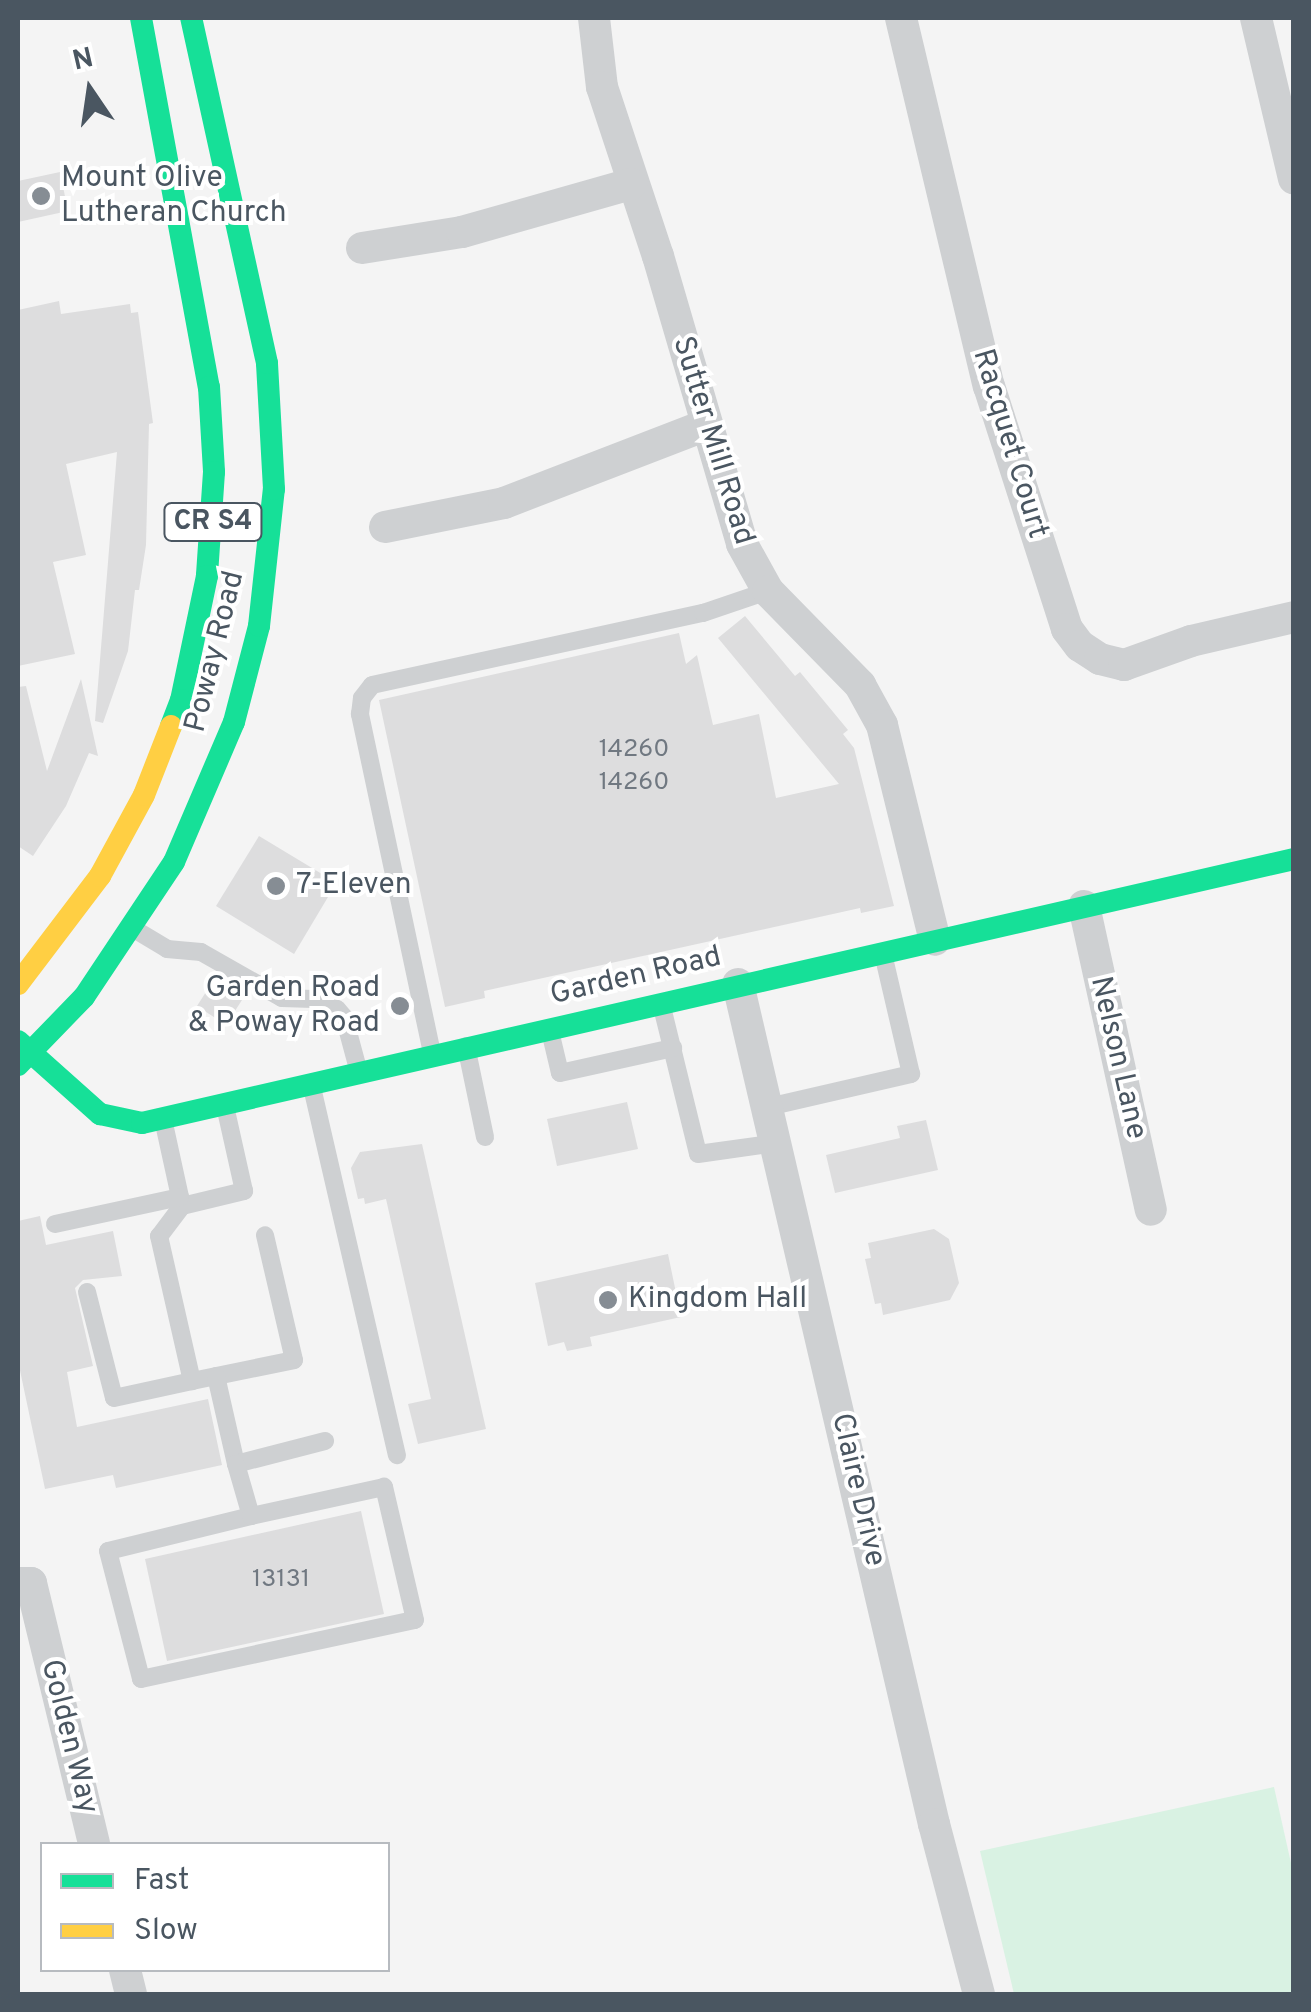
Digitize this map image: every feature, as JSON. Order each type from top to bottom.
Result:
[{"type":"main road","name":"Poway Road","points":[[18,984],[100,876],[144,795],[180,700],[208,576],[214,458],[208,373],[142,18]]},
{"type":"main road","name":"Poway Road","points":[[22,1053],[84,996],[133,929],[194,822],[234,722],[259,626],[271,532],[273,442],[267,364],[190,18]]},
{"type":"main road","name":"Garden Road","points":[[22,1053],[100,1114],[128,1123],[163,1119],[358,1070],[1293,859]]},
{"type":"street","name":"Sutter Mill Road","points":[[594,18],[602,87],[658,256],[704,426],[742,544],[768,591],[860,686],[882,724],[935,940]]},
{"type":"street","name":"Racquet Court","points":[[901,18],[988,386],[1067,629],[1080,646],[1100,659],[1124,664],[1191,641],[1294,617]]},
{"type":"street","points":[[1256,18],[1294,179]]},
{"type":"street","points":[[362,248],[462,232],[631,184]]},
{"type":"street","points":[[384,526],[504,502],[704,426]]},
{"type":"street","name":"Nelson Lane","points":[[1084,906],[1151,1210]]},
{"type":"street","name":"Claire Drive","points":[[738,984],[934,1824],[979,1994]]},
{"type":"street","name":"Golden Way","points":[[18,1583],[30,1583],[94,1842]]},
{"type":"lane","points":[[432,1054],[360,714],[362,698],[372,685],[703,613],[768,591]]},
{"type":"lane","points":[[133,929],[167,949],[201,952],[282,998],[313,998],[337,1009],[344,1017],[358,1070]]},
{"type":"lane","points":[[768,1107],[910,1074],[882,952]]},
{"type":"lane","points":[[660,1002],[698,1154],[776,1143]]},
{"type":"lane","points":[[549,1027],[560,1074],[672,1048]]},
{"type":"lane","points":[[466,1046],[485,1137]]},
{"type":"lane","points":[[311,1082],[397,1455]]},
{"type":"lane","points":[[55,1224],[244,1190],[225,1105]]},
{"type":"lane","points":[[163,1119],[181,1202],[159,1236],[192,1382]]},
{"type":"lane","points":[[87,1292],[114,1398],[294,1360],[265,1235]]},
{"type":"lane","points":[[216,1376],[251,1516]]},
{"type":"lane","points":[[236,1464],[325,1441]]},
{"type":"lane","points":[[384,1487],[415,1620],[141,1679],[108,1552],[251,1516],[384,1487]]},
{"type":"green space","points":[[1274,1787],[1293,1872],[1293,1994],[1014,1994],[980,1851]]},
{"type":"building","name":"Mount Olive Lutheran Church","points":[[60,172],[68,211],[18,222],[18,181]]},
{"type":"building","points":[[59,301],[61,314],[130,304],[131,313],[138,312],[153,423],[149,424],[146,545],[139,590],[135,590],[128,651],[103,723],[95,721],[117,452],[66,464],[86,555],[53,562],[75,654],[18,666],[18,310]]},
{"type":"building","points":[[745,616],[795,676],[800,672],[848,730],[843,734],[854,748],[894,906],[861,913],[860,908],[484,991],[485,998],[445,1007],[379,700],[679,633],[686,664],[697,655],[713,725],[759,714],[776,798],[839,784],[718,638]]},
{"type":"building","points":[[81,679],[98,756],[89,753],[66,806],[33,856],[18,846],[18,687],[26,686],[47,771]]},
{"type":"building","name":"7-Eleven","points":[[259,836],[322,874],[328,897],[294,954],[216,906]]},
{"type":"building","points":[[213,981],[242,1000],[226,1025],[197,1006]]},
{"type":"building","points":[[627,1102],[638,1149],[557,1166],[547,1119]]},
{"type":"building","points":[[926,1120],[938,1170],[835,1193],[826,1155],[900,1138],[897,1126]]},
{"type":"building","points":[[422,1144],[486,1429],[418,1444],[408,1404],[431,1399],[386,1199],[365,1204],[364,1198],[358,1199],[351,1168],[360,1152]]},
{"type":"building","points":[[40,1216],[46,1245],[113,1231],[122,1276],[83,1280],[75,1288],[93,1366],[67,1372],[77,1427],[208,1399],[222,1465],[116,1488],[113,1475],[45,1489],[18,1361],[18,1221]]},
{"type":"building","points":[[934,1229],[949,1239],[959,1283],[950,1300],[883,1315],[881,1303],[875,1304],[865,1259],[871,1258],[868,1243]]},
{"type":"building","name":"Kingdom Hall","points":[[668,1254],[681,1317],[590,1337],[592,1346],[567,1351],[564,1342],[548,1346],[535,1283]]},
{"type":"building","points":[[361,1511],[384,1614],[167,1661],[145,1559]]},
{"type":"traffic: fast","points":[[141,18],[209,387],[214,472],[207,576],[181,700],[171,726]]},
{"type":"traffic: fast","points":[[18,1065],[84,997],[174,862],[234,722],[259,626],[274,489],[267,363],[191,18]]},
{"type":"traffic: fast","points":[[18,1041],[100,1114],[142,1123],[1294,859]]},
{"type":"traffic: slow","points":[[18,984],[100,876],[144,795],[171,726]]},
{"type":"place","name":"Mount Olive Lutheran Church","points":[[41,196]]},
{"type":"place","name":"7-Eleven","points":[[276,886]]},
{"type":"place","name":"Garden Road & Poway Road","points":[[400,1006]]},
{"type":"place","name":"Kingdom Hall","points":[[608,1300]]}]
